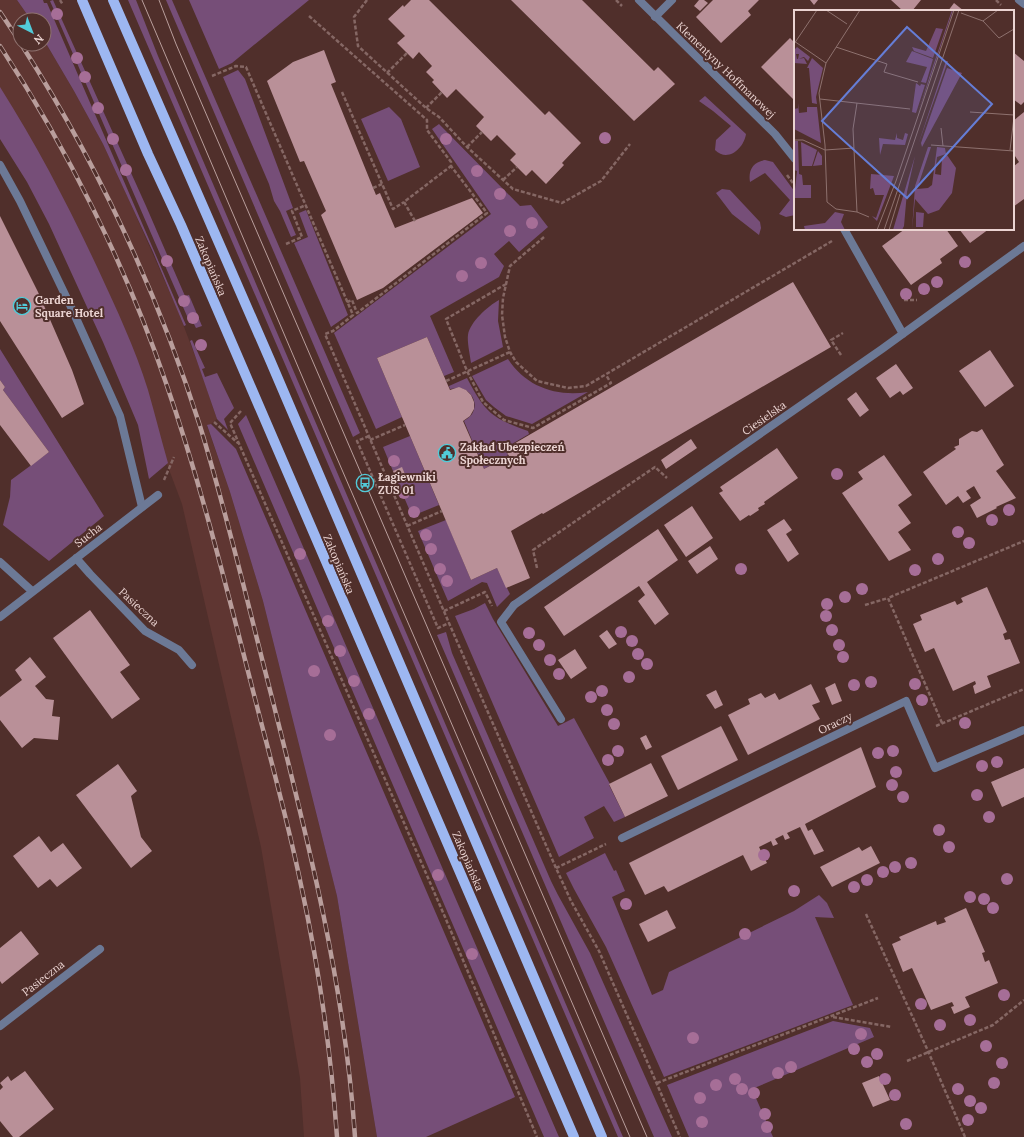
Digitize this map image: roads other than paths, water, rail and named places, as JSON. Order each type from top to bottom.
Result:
[{"type":"main road","name":"Zakopiańska","points":[[82,0],[148,154],[181,225],[574,1137]]},
{"type":"main road","name":"Zakopiańska","points":[[113,0],[270,360],[602,1137]]},
{"type":"street","name":"Klementyny Hoffmanowej","points":[[639,0],[775,134],[794,158]]},
{"type":"street","points":[[655,16],[672,0]]},
{"type":"street","points":[[1019,0],[1024,4]]},
{"type":"street","points":[[0,165],[20,201],[71,307],[120,416],[142,507]]},
{"type":"street","points":[[845,230],[903,334]]},
{"type":"street","name":"Ciesielska","points":[[561,719],[501,622],[514,605],[903,334],[1024,246]]},
{"type":"street","name":"Sucha","points":[[0,617],[158,495]]},
{"type":"street","name":"Pasieczna","points":[[76,558],[145,630],[179,650],[192,665]]},
{"type":"street","points":[[0,562],[32,591]]},
{"type":"street","name":"Oraczy","points":[[622,838],[906,701],[935,768],[1024,730]]},
{"type":"street","name":"Pasieczna","points":[[0,1026],[100,949]]},
{"type":"tram line","points":[[142,0],[330,442],[630,1137]]},
{"type":"tram line","points":[[159,0],[176,44],[647,1137]]},
{"type":"railway","points":[[0,12],[12,30]]},
{"type":"railway","points":[[0,46],[25,85],[72,167],[114,253],[150,340],[166,383],[190,457],[222,570],[296,860],[324,1010],[337,1137]]},
{"type":"railway","points":[[26,52],[75,135],[123,229],[165,326],[200,426],[237,560],[285,749],[323,914],[343,1025],[355,1137]]},
{"type":"place","name":"Garden Square Hotel","points":[[22,306]]},
{"type":"place","name":"Zakład Ubezpieczeń Społecznych","points":[[447,453]]},
{"type":"place","name":"Łagiewniki ZUS 01","points":[[365,483]]}]
